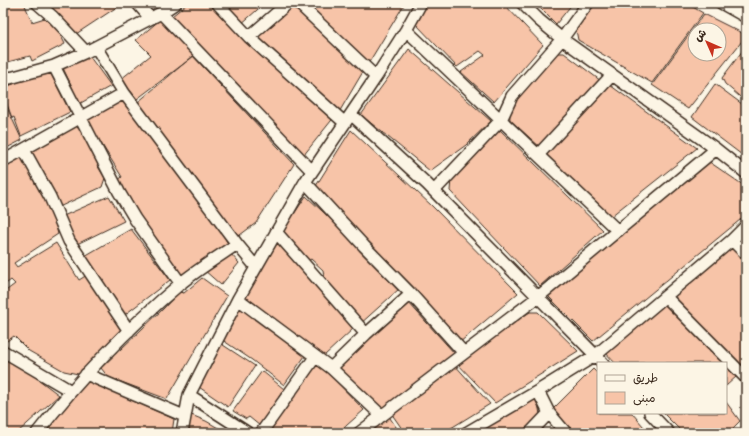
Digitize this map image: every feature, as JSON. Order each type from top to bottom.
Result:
[{"type":"street","points":[[37,3],[91,49],[237,244],[256,267]]},
{"type":"street","points":[[136,3],[150,18]]},
{"type":"street","points":[[3,76],[10,78],[54,66],[161,13],[176,3]]},
{"type":"street","points":[[217,3],[250,37],[434,191],[600,359]]},
{"type":"street","points":[[250,37],[288,3]]},
{"type":"street","points":[[298,3],[376,77]]},
{"type":"street","points":[[182,433],[188,395],[238,299],[305,182],[376,77],[406,30],[421,3]]},
{"type":"street","points":[[522,3],[562,39],[716,149],[746,173]]},
{"type":"street","points":[[434,191],[501,120],[512,96],[562,39],[588,3]]},
{"type":"street","points":[[721,3],[743,11]]},
{"type":"street","points":[[161,13],[312,171]]},
{"type":"street","points":[[406,30],[618,231]]},
{"type":"street","points":[[54,66],[119,192],[135,219],[181,284]]},
{"type":"street","points":[[538,155],[612,75]]},
{"type":"street","points":[[3,161],[124,93]]},
{"type":"street","points":[[359,433],[538,297],[716,149]]},
{"type":"street","points":[[24,150],[50,197],[69,241],[129,331]]},
{"type":"street","points":[[305,182],[411,294],[464,353]]},
{"type":"street","points":[[466,433],[538,391],[600,359],[666,297],[746,226]]},
{"type":"street","points":[[276,232],[366,334]]},
{"type":"street","points":[[732,240],[746,254]]},
{"type":"street","points":[[37,433],[86,374],[129,331],[181,284],[237,244]]},
{"type":"street","points":[[331,368],[411,294]]},
{"type":"street","points":[[666,297],[746,378]]},
{"type":"street","points":[[238,299],[331,368],[382,416]]},
{"type":"street","points":[[4,352],[71,391]]},
{"type":"street","points":[[261,433],[315,357]]},
{"type":"street","points":[[86,374],[184,416]]},
{"type":"street","points":[[538,391],[549,413],[566,433]]},
{"type":"street","points":[[188,395],[248,433]]},
{"type":"street","points":[[530,433],[549,413]]},
{"type":"street","points":[[651,414],[669,433]]},
{"type":"building","points":[[3,3],[24,3],[32,22],[51,16],[65,44],[32,61],[30,56],[4,63]]},
{"type":"building","points":[[49,3],[123,3],[73,36]]},
{"type":"building","points":[[188,3],[212,3],[335,116],[303,156],[172,16]]},
{"type":"building","points":[[218,3],[265,3],[240,25]]},
{"type":"building","points":[[294,3],[364,70],[338,114],[253,36]]},
{"type":"building","points":[[307,3],[405,3],[368,64]]},
{"type":"building","points":[[426,3],[503,3],[543,45],[494,102],[461,72],[485,55],[480,51],[457,67],[416,24]]},
{"type":"building","points":[[535,3],[573,3],[556,24]]},
{"type":"building","points":[[595,3],[686,3],[703,13],[696,22],[687,22],[687,35],[652,83],[578,40],[576,30]]},
{"type":"building","points":[[704,14],[720,22],[698,22]]},
{"type":"building","points":[[161,19],[194,56],[137,99],[121,79],[151,55],[136,40]]},
{"type":"building","points":[[727,26],[746,36],[727,60]]},
{"type":"building","points":[[687,37],[687,62],[725,62],[688,109],[652,85]]},
{"type":"building","points":[[746,46],[746,102],[725,84],[722,78]]},
{"type":"building","points":[[409,49],[491,121],[466,145],[430,171],[361,115]]},
{"type":"building","points":[[553,53],[564,53],[601,81],[541,148],[510,120],[509,106]]},
{"type":"building","points":[[193,56],[294,164],[256,223],[236,238],[213,208],[204,190],[138,102]]},
{"type":"building","points":[[90,57],[111,86],[79,104],[71,90],[73,89],[62,66],[81,58]]},
{"type":"building","points":[[49,70],[70,112],[21,136],[14,117],[12,118],[3,93],[3,88]]},
{"type":"building","points":[[607,83],[697,148],[611,216],[543,154]]},
{"type":"building","points":[[715,84],[746,107],[746,158],[692,117]]},
{"type":"building","points":[[121,98],[221,232],[230,247],[181,278],[117,181],[122,177],[86,119]]},
{"type":"building","points":[[3,99],[22,140],[3,150]]},
{"type":"building","points":[[77,122],[100,162],[97,165],[105,178],[102,187],[57,208],[27,152]]},
{"type":"building","points":[[499,129],[603,230],[540,286],[450,191],[451,179]]},
{"type":"building","points":[[351,130],[432,206],[518,293],[459,343],[314,189]]},
{"type":"building","points":[[21,153],[48,198],[58,234],[14,263],[17,267],[56,243],[79,280],[87,275],[128,331],[78,374],[64,371],[29,351],[14,336],[7,341],[3,340],[3,293],[15,284],[11,280],[3,286],[3,164]]},
{"type":"building","points":[[708,161],[746,187],[746,215],[593,341],[546,294]]},
{"type":"building","points":[[109,196],[124,221],[75,245],[61,217]]},
{"type":"building","points":[[306,196],[367,253],[399,289],[359,325],[325,282],[323,270],[311,259],[308,261],[282,232]]},
{"type":"building","points":[[131,229],[170,280],[123,316],[83,257]]},
{"type":"building","points":[[279,240],[354,328],[324,356],[314,354],[244,299]]},
{"type":"building","points":[[732,246],[746,261],[746,369],[744,370],[672,297]]},
{"type":"building","points":[[230,253],[239,263],[221,285],[204,270]]},
{"type":"building","points":[[202,278],[227,296],[167,399],[108,377],[101,368],[179,292],[184,293]]},
{"type":"building","points":[[408,302],[456,355],[384,412],[373,400],[362,392],[337,368]]},
{"type":"building","points":[[664,302],[723,362],[614,362],[604,351]]},
{"type":"building","points":[[239,304],[305,356],[284,385],[252,360],[221,339]]},
{"type":"building","points":[[530,312],[538,312],[578,351],[495,403],[455,361]]},
{"type":"building","points":[[220,343],[255,366],[228,407],[196,385]]},
{"type":"building","points":[[6,355],[59,395],[17,433],[3,433],[3,357]]},
{"type":"building","points":[[453,363],[490,404],[443,433],[405,433],[391,413]]},
{"type":"building","points":[[317,364],[364,410],[338,433],[266,433]]},
{"type":"building","points":[[727,366],[737,376],[727,385]]},
{"type":"building","points":[[593,369],[597,373],[597,414],[633,414],[649,433],[571,433],[551,411]]},
{"type":"building","points":[[262,371],[284,389],[260,426],[249,417],[246,419],[233,411]]},
{"type":"building","points":[[89,381],[174,419],[172,433],[38,433]]},
{"type":"building","points":[[534,395],[538,402],[540,415],[521,433],[469,433]]},
{"type":"building","points":[[727,403],[740,421],[733,428],[735,433],[683,433],[664,414],[727,414]]},
{"type":"building","points":[[189,414],[206,421],[227,433],[186,433]]},
{"type":"building","points":[[388,415],[400,433],[364,433]]}]
